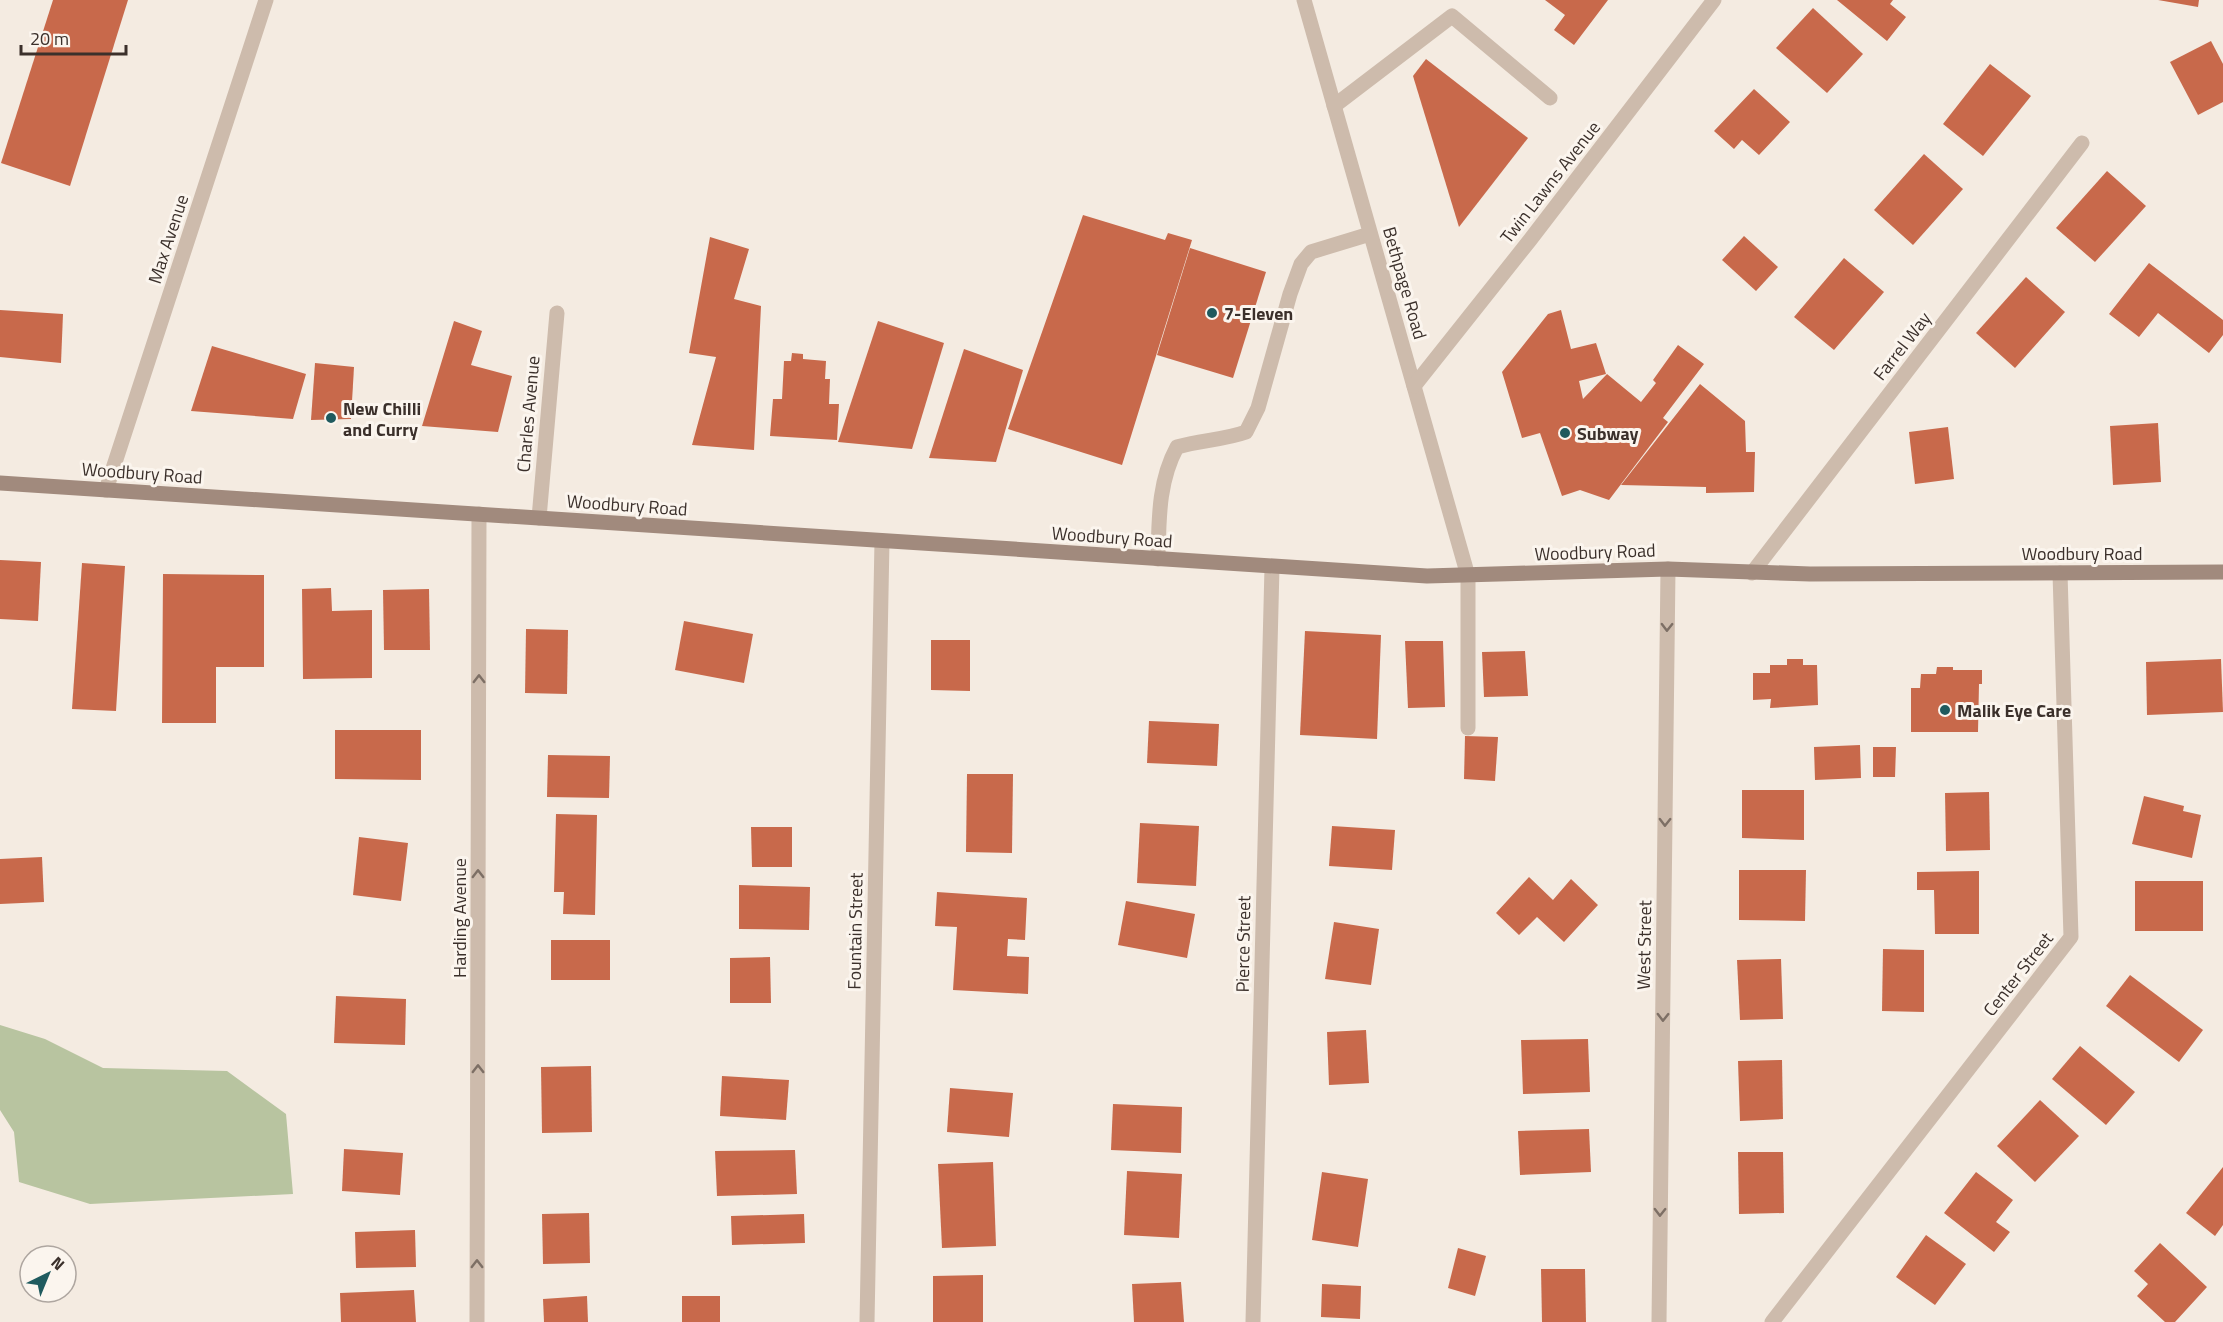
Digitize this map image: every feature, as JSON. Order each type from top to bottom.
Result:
[{"type":"main road","name":"Woodbury Road","points":[[0,483],[1417,576],[1668,569],[1810,574],[2223,572]]},
{"type":"street","name":"Max Avenue","points":[[106,490],[266,0]]},
{"type":"street","name":"Bethpage Road","points":[[1304,0],[1468,576],[1468,728]]},
{"type":"street","name":"Twin Lawns Avenue","points":[[1414,386],[1714,0]]},
{"type":"street","points":[[1334,106],[1452,16],[1550,98]]},
{"type":"street","name":"Farrel Way","points":[[1752,573],[2082,143]]},
{"type":"street","points":[[1158,559],[1160,499],[1169,461],[1177,447],[1192,442],[1230,438],[1246,432],[1258,408],[1290,294],[1301,264],[1311,252],[1371,234]]},
{"type":"street","name":"Charles Avenue","points":[[539,518],[557,313]]},
{"type":"street","name":"Harding Avenue","points":[[477,1322],[479,514]]},
{"type":"street","name":"Fountain Street","points":[[867,1322],[882,541]]},
{"type":"street","name":"Pierce Street","points":[[1253,1322],[1272,567]]},
{"type":"street","name":"West Street","points":[[1659,1322],[1668,569]]},
{"type":"street","name":"Center Street","points":[[1772,1322],[2071,937],[2060,573]]},
{"type":"green space","points":[[0,1025],[45,1039],[103,1068],[227,1071],[286,1114],[293,1194],[90,1204],[19,1182],[14,1132],[0,1110]]},
{"type":"building","points":[[53,0],[128,0],[70,186],[1,163]]},
{"type":"building","points":[[1545,0],[1608,0],[1574,45],[1554,30],[1565,15]]},
{"type":"building","points":[[1837,0],[1893,0],[1890,4],[1906,17],[1887,41]]},
{"type":"building","points":[[2158,0],[2199,0],[2198,7]]},
{"type":"building","points":[[1813,8],[1863,54],[1827,93],[1776,48]]},
{"type":"building","points":[[2211,41],[2223,64],[2223,102],[2198,115],[2170,62]]},
{"type":"building","points":[[1426,59],[1528,138],[1459,227],[1413,76]]},
{"type":"building","points":[[1990,64],[2031,96],[1983,156],[1943,124]]},
{"type":"building","points":[[1754,89],[1790,122],[1759,155],[1742,140],[1734,149],[1714,131]]},
{"type":"building","points":[[1924,154],[1963,189],[1913,245],[1874,210]]},
{"type":"building","points":[[2107,171],[2146,206],[2095,262],[2056,228]]},
{"type":"building","points":[[1083,215],[1165,240],[1168,233],[1192,240],[1122,465],[1008,429]]},
{"type":"building","points":[[1744,236],[1778,267],[1756,291],[1722,260]]},
{"type":"building","points":[[710,237],[749,249],[734,299],[761,306],[754,450],[692,445],[716,357],[689,353]]},
{"type":"building","name":"7-Eleven","points":[[1190,248],[1266,272],[1233,378],[1157,355]]},
{"type":"building","points":[[1844,258],[1884,292],[1834,350],[1794,317]]},
{"type":"building","points":[[2149,263],[2223,320],[2223,335],[2209,353],[2158,313],[2139,337],[2109,314]]},
{"type":"building","points":[[2026,277],[2065,312],[2015,368],[1976,333]]},
{"type":"building","points":[[0,310],[63,314],[61,363],[0,357]]},
{"type":"building","points":[[1561,310],[1571,349],[1596,343],[1606,374],[1579,381],[1583,399],[1607,374],[1641,402],[1656,383],[1653,380],[1678,345],[1704,364],[1663,418],[1668,422],[1609,500],[1580,490],[1562,496],[1540,433],[1522,438],[1502,372],[1548,314]]},
{"type":"building","points":[[454,321],[482,331],[471,365],[512,376],[498,432],[422,426]]},
{"type":"building","points":[[878,321],[944,343],[912,449],[838,442]]},
{"type":"building","points":[[212,346],[306,374],[293,419],[191,411]]},
{"type":"building","points":[[964,349],[1023,370],[996,462],[929,458]]},
{"type":"building","points":[[792,353],[803,354],[803,359],[826,361],[825,379],[830,379],[829,404],[839,404],[837,440],[770,436],[773,399],[782,399],[784,361],[791,361]]},
{"type":"building","points":[[315,363],[354,367],[351,419],[311,420]]},
{"type":"building","points":[[1700,384],[1745,421],[1746,452],[1755,452],[1754,492],[1706,493],[1706,487],[1621,485]]},
{"type":"building","points":[[2158,423],[2161,482],[2113,485],[2110,426]]},
{"type":"building","points":[[1948,427],[1954,479],[1915,484],[1909,432]]},
{"type":"building","points":[[0,560],[41,562],[38,621],[0,619]]},
{"type":"building","points":[[82,563],[125,566],[116,711],[72,709]]},
{"type":"building","points":[[163,574],[264,575],[264,667],[216,667],[216,723],[162,723]]},
{"type":"building","points":[[331,588],[332,611],[372,610],[372,678],[303,679],[302,589]]},
{"type":"building","points":[[429,589],[430,650],[384,650],[383,590]]},
{"type":"building","points":[[684,621],[753,634],[744,683],[675,670]]},
{"type":"building","points":[[526,629],[568,630],[567,694],[525,693]]},
{"type":"building","points":[[1305,631],[1381,635],[1377,739],[1300,735]]},
{"type":"building","points":[[931,640],[970,640],[970,691],[931,690]]},
{"type":"building","points":[[1405,641],[1443,641],[1445,707],[1408,708]]},
{"type":"building","points":[[1525,651],[1528,696],[1484,697],[1482,652]]},
{"type":"building","points":[[1787,659],[1803,659],[1803,665],[1817,665],[1818,705],[1770,708],[1771,699],[1753,700],[1753,673],[1770,673],[1770,665],[1787,665]]},
{"type":"building","points":[[2221,659],[2223,712],[2147,715],[2146,662]]},
{"type":"building","name":"Malik Eye Care","points":[[1937,667],[1953,667],[1953,670],[1982,670],[1982,684],[1979,684],[1978,732],[1911,732],[1911,688],[1920,688],[1921,674],[1936,674]]},
{"type":"building","points":[[1149,721],[1219,724],[1217,766],[1147,763]]},
{"type":"building","points":[[335,730],[421,730],[421,780],[335,779]]},
{"type":"building","points":[[1465,736],[1498,737],[1495,781],[1464,779]]},
{"type":"building","points":[[1860,745],[1861,778],[1815,780],[1814,747]]},
{"type":"building","points":[[1873,747],[1896,747],[1895,777],[1873,777]]},
{"type":"building","points":[[548,755],[610,756],[609,798],[547,797]]},
{"type":"building","points":[[967,774],[1013,774],[1012,853],[966,852]]},
{"type":"building","points":[[1742,790],[1804,790],[1804,840],[1742,838]]},
{"type":"building","points":[[1989,792],[1990,850],[1946,851],[1945,793]]},
{"type":"building","points":[[2144,796],[2184,806],[2183,811],[2201,815],[2192,858],[2132,844]]},
{"type":"building","points":[[556,814],[597,815],[595,915],[563,914],[564,892],[554,892]]},
{"type":"building","points":[[1140,823],[1199,826],[1196,886],[1137,883]]},
{"type":"building","points":[[1332,826],[1395,830],[1392,870],[1329,866]]},
{"type":"building","points":[[751,827],[792,827],[792,867],[752,867]]},
{"type":"building","points":[[359,837],[408,843],[401,901],[353,895]]},
{"type":"building","points":[[42,857],[44,902],[0,904],[0,859]]},
{"type":"building","points":[[1739,870],[1806,870],[1805,921],[1739,920]]},
{"type":"building","points":[[1979,871],[1979,934],[1935,934],[1934,890],[1917,890],[1917,872]]},
{"type":"building","points":[[1529,877],[1553,900],[1571,879],[1598,905],[1564,942],[1537,917],[1519,935],[1496,913]]},
{"type":"building","points":[[2135,881],[2203,881],[2203,931],[2135,931]]},
{"type":"building","points":[[739,885],[810,887],[809,930],[739,929]]},
{"type":"building","points":[[937,892],[1027,898],[1025,940],[1008,939],[1007,956],[1029,957],[1028,994],[953,990],[957,927],[935,926]]},
{"type":"building","points":[[1126,901],[1195,914],[1187,958],[1118,945]]},
{"type":"building","points":[[1334,922],[1379,929],[1371,985],[1325,979]]},
{"type":"building","points":[[551,940],[610,940],[610,980],[551,980]]},
{"type":"building","points":[[1883,949],[1924,950],[1924,1012],[1882,1011]]},
{"type":"building","points":[[770,957],[771,1003],[730,1003],[730,958]]},
{"type":"building","points":[[1781,959],[1783,1019],[1740,1020],[1737,960]]},
{"type":"building","points":[[2130,975],[2203,1030],[2179,1062],[2106,1006]]},
{"type":"building","points":[[336,996],[406,999],[405,1045],[334,1043]]},
{"type":"building","points":[[1366,1030],[1369,1083],[1329,1085],[1327,1032]]},
{"type":"building","points":[[1588,1039],[1590,1092],[1523,1094],[1521,1040]]},
{"type":"building","points":[[2080,1046],[2135,1092],[2106,1125],[2052,1079]]},
{"type":"building","points":[[1782,1060],[1783,1119],[1740,1121],[1738,1061]]},
{"type":"building","points":[[591,1066],[592,1132],[542,1133],[541,1067]]},
{"type":"building","points":[[722,1076],[789,1080],[786,1120],[720,1116]]},
{"type":"building","points":[[950,1088],[1013,1093],[1009,1137],[947,1132]]},
{"type":"building","points":[[2040,1100],[2079,1136],[2035,1182],[1997,1146]]},
{"type":"building","points":[[1113,1104],[1182,1107],[1181,1153],[1111,1150]]},
{"type":"building","points":[[1589,1129],[1591,1172],[1520,1175],[1518,1131]]},
{"type":"building","points":[[344,1149],[403,1153],[400,1195],[342,1191]]},
{"type":"building","points":[[795,1150],[797,1194],[717,1196],[715,1151]]},
{"type":"building","points":[[1738,1152],[1783,1152],[1784,1213],[1739,1214]]},
{"type":"building","points":[[993,1162],[996,1246],[942,1248],[938,1164]]},
{"type":"building","points":[[2223,1167],[2223,1225],[2215,1236],[2186,1213]]},
{"type":"building","points":[[1127,1171],[1182,1174],[1179,1238],[1124,1235]]},
{"type":"building","points":[[1322,1172],[1368,1179],[1358,1247],[1312,1240]]},
{"type":"building","points":[[1976,1172],[2013,1200],[1996,1222],[2010,1232],[1994,1252],[1944,1213]]},
{"type":"building","points":[[589,1213],[590,1263],[543,1264],[542,1214]]},
{"type":"building","points":[[804,1214],[805,1243],[732,1245],[731,1216]]},
{"type":"building","points":[[415,1230],[416,1267],[356,1268],[355,1232]]},
{"type":"building","points":[[1926,1235],[1966,1264],[1935,1305],[1896,1277]]},
{"type":"building","points":[[2160,1243],[2207,1287],[2175,1322],[2165,1322],[2137,1296],[2148,1284],[2134,1271]]},
{"type":"building","points":[[1458,1248],[1486,1256],[1475,1296],[1448,1288]]},
{"type":"building","points":[[1541,1269],[1585,1269],[1586,1322],[1542,1322]]},
{"type":"building","points":[[983,1275],[983,1322],[933,1322],[933,1276]]},
{"type":"building","points":[[1181,1282],[1184,1322],[1134,1322],[1132,1284]]},
{"type":"building","points":[[1322,1284],[1361,1286],[1360,1319],[1321,1317]]},
{"type":"building","points":[[414,1290],[416,1322],[341,1322],[340,1293]]},
{"type":"building","points":[[587,1296],[588,1322],[544,1322],[543,1299]]},
{"type":"building","points":[[682,1296],[720,1296],[720,1322],[682,1322]]},
{"type":"place","name":"7-Eleven","points":[[1212,313]]},
{"type":"place","name":"New Chilli and Curry","points":[[331,418]]},
{"type":"place","name":"Subway","points":[[1565,433]]},
{"type":"place","name":"Malik Eye Care","points":[[1945,710]]}]
